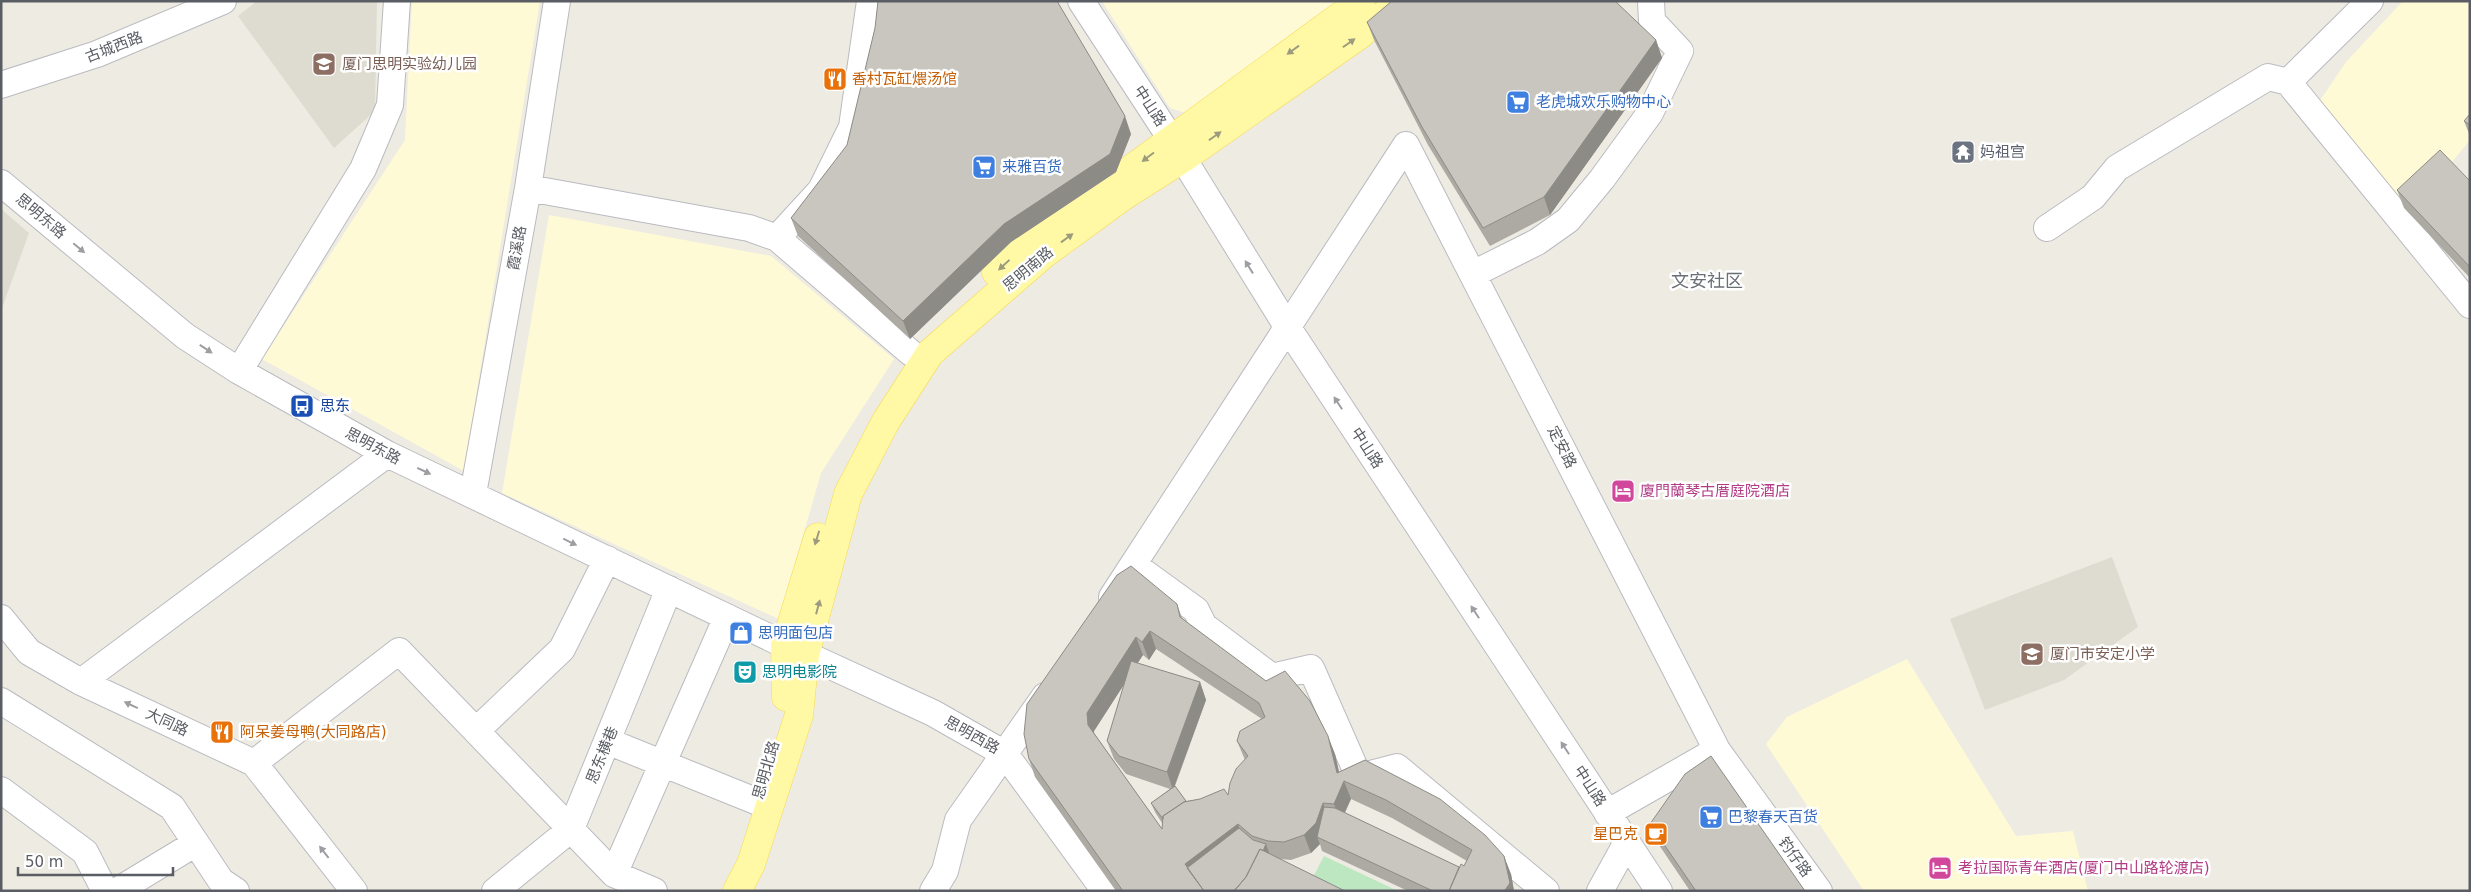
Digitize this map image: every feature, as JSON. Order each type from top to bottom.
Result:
[{"type":"main road","name":"思明南路","points":[[795,650],[848,494],[886,421],[930,353],[1044,254],[1125,195],[1176,149],[1361,1]]},
{"type":"main road","name":"思明南路","points":[[795,650],[834,484],[848,454],[911,353],[1029,229],[1119,178],[1176,149],[1358,36],[1401,1]]},
{"type":"main road","name":"思明北路","points":[[724,891],[758,802],[786,698],[795,650]]},
{"type":"main road","name":"思明北路","points":[[737,891],[751,864],[798,715],[795,650]]},
{"type":"street","name":"古城西路","points":[[1,85],[97,54],[223,1]]},
{"type":"street","points":[[239,371],[363,169],[390,104],[397,1]]},
{"type":"street","name":"霞溪路","points":[[473,494],[528,188],[557,1]]},
{"type":"street","points":[[777,238],[821,190],[852,127],[870,1]]},
{"type":"street","name":"中山路","points":[[1081,1],[1288,328],[1608,813],[1626,844],[1659,891]]},
{"type":"street","points":[[1473,274],[1537,242],[1568,220],[1602,179],[1650,112],[1680,51],[1652,21],[1651,1]]},
{"type":"street","points":[[2288,82],[2370,1]]},
{"type":"street","points":[[2047,228],[2093,198],[2117,168],[2268,77],[2288,82],[2470,306]]},
{"type":"street","points":[[859,82],[881,101]]},
{"type":"street","name":"定安路","points":[[1288,328],[1406,145],[1717,750]]},
{"type":"street","name":"思明东路","points":[[1,183],[185,336],[239,371],[387,454],[795,650]]},
{"type":"street","points":[[528,188],[748,228],[777,238],[911,353]]},
{"type":"street","points":[[1100,614],[1288,328]]},
{"type":"street","points":[[81,682],[387,454]]},
{"type":"street","points":[[476,730],[562,649],[607,559]]},
{"type":"street","points":[[1134,565],[1196,610],[1204,626],[1272,676],[1310,668],[1360,777],[1397,767],[1546,891]]},
{"type":"street","name":"思东横巷","points":[[495,891],[571,829],[669,589]]},
{"type":"street","points":[[614,874],[726,617]]},
{"type":"street","name":"大同路","points":[[1,618],[29,652],[81,682],[254,763],[354,891]]},
{"type":"street","name":"思明西路","points":[[795,650],[933,714],[1006,754],[1105,891]]},
{"type":"street","points":[[254,763],[399,651],[614,874],[654,891]]},
{"type":"street","points":[[933,891],[945,871],[958,820],[1006,754],[1061,672]]},
{"type":"street","points":[[1,701],[172,807],[221,881],[236,891]]},
{"type":"street","points":[[607,742],[758,802]]},
{"type":"street","points":[[1608,813],[1717,750]]},
{"type":"street","name":"钓仔路","points":[[1717,750],[1819,891]]},
{"type":"street","points":[[1,790],[85,852],[105,891]]},
{"type":"street","points":[[117,891],[196,843]]},
{"type":"street","points":[[1600,891],[1626,844]]},
{"type":"shaded area","name":"厦门思明实验幼儿园","points":[[257,1],[377,1],[375,111],[334,148],[238,16]]},
{"type":"shaded area","points":[[412,1],[540,1],[464,471],[262,359],[405,140]]},
{"type":"shaded area","points":[[1102,1],[1340,1],[1189,114],[1170,108]]},
{"type":"shaded area","points":[[2403,1],[2467,1],[2470,3],[2470,140],[2447,168],[2404,208],[2317,105],[2346,62]]},
{"type":"shaded area","points":[[1,209],[29,233],[1,311]]},
{"type":"shaded area","points":[[549,215],[771,256],[894,359],[821,473],[779,619],[502,493]]},
{"type":"shaded area","name":"厦门市安定小学","points":[[2112,557],[2138,627],[2064,680],[1985,710],[1950,619]]},
{"type":"shaded area","points":[[1907,659],[2016,836],[2073,831],[2088,891],[1864,891],[1766,744],[1787,717]]},
{"type":"green space","points":[[1324,856],[1398,891],[1321,891],[1309,885]]},
{"type":"building","name":"来雅百货","points":[[878,1],[1057,1],[1125,116],[1110,154],[1004,224],[903,321],[791,218],[847,145],[875,28]]},
{"type":"building","name":"老虎城欢乐购物中心","points":[[1392,1],[1615,1],[1656,40],[1544,197],[1483,228],[1422,127],[1367,22]]},
{"type":"building","points":[[2470,114],[2470,125],[2464,121]]},
{"type":"building","points":[[2440,150],[2470,181],[2470,267],[2397,190]]},
{"type":"building","points":[[1131,566],[1177,604],[1180,617],[1266,681],[1285,671],[1310,701],[1328,736],[1337,773],[1365,760],[1440,799],[1485,835],[1504,856],[1510,883],[1505,891],[1449,891],[1461,864],[1464,866],[1472,850],[1386,800],[1344,781],[1334,804],[1323,803],[1316,823],[1304,835],[1284,842],[1268,841],[1252,836],[1238,824],[1185,864],[1204,891],[1123,891],[1029,759],[1024,734],[1027,704],[1117,575]],"holes":[[[1150,631],[1259,703],[1265,717],[1240,731],[1237,741],[1248,756],[1236,769],[1230,783],[1228,795],[1224,789],[1200,799],[1184,802],[1163,816],[1162,829],[1088,725],[1087,713],[1136,637],[1142,642]]]},
{"type":"building","points":[[1131,661],[1200,682],[1167,772],[1119,756],[1107,741]]},
{"type":"building","name":"巴黎春天百货","points":[[1711,756],[1805,891],[1696,891],[1650,824],[1685,774]]},
{"type":"building","points":[[1175,786],[1186,801],[1163,816],[1163,819],[1151,803]]},
{"type":"building","points":[[1324,807],[1335,808],[1459,867],[1449,891],[1433,891],[1317,837]]},
{"type":"building","points":[[1239,828],[1253,840],[1266,844],[1263,851],[1260,849],[1246,877],[1236,889],[1233,891],[1204,891],[1187,868]]},
{"type":"building","points":[[1260,849],[1345,891],[1234,891],[1246,877]]},
{"type":"place","name":"厦门思明实验幼儿园","points":[[324,64]]},
{"type":"place","name":"香村瓦缸煨汤馆","points":[[835,79]]},
{"type":"place","name":"老虎城欢乐购物中心","points":[[1518,102]]},
{"type":"place","name":"妈祖宫","points":[[1963,152]]},
{"type":"place","name":"来雅百货","points":[[984,167]]},
{"type":"place","name":"思东","points":[[302,406]]},
{"type":"place","name":"廈門蘭琴古厝庭院酒店","points":[[1623,491]]},
{"type":"place","name":"思明面包店","points":[[741,633]]},
{"type":"place","name":"厦门市安定小学","points":[[2032,654]]},
{"type":"place","name":"思明电影院","points":[[745,672]]},
{"type":"place","name":"阿呆姜母鸭(大同路店)","points":[[222,732]]},
{"type":"place","name":"巴黎春天百货","points":[[1711,817]]},
{"type":"place","name":"星巴克","points":[[1656,834]]},
{"type":"place","name":"考拉国际青年酒店(厦门中山路轮渡店)","points":[[1940,868]]},
{"type":"district","name":"文安社区","points":[[1707,280]]}]
